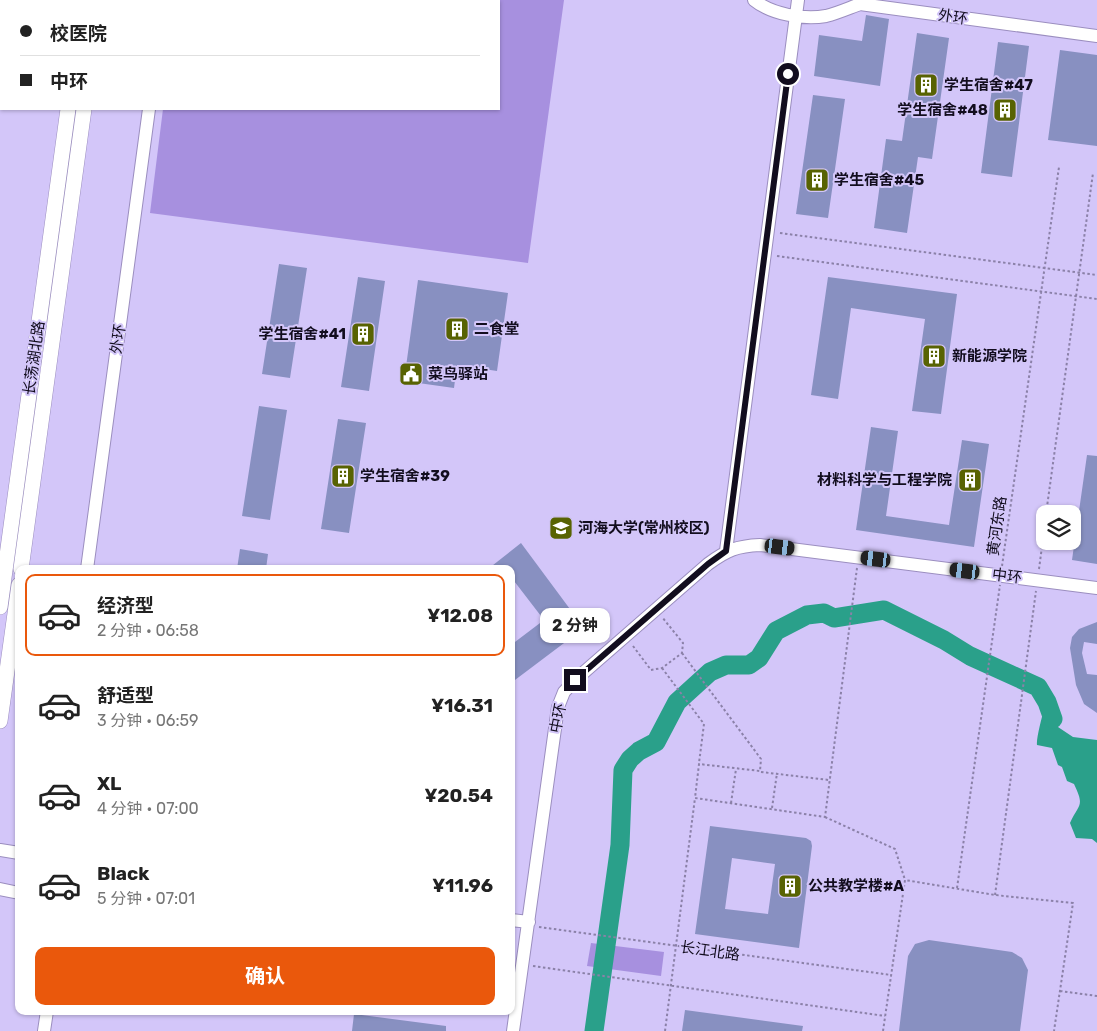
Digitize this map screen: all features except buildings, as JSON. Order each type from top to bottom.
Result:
[{"type":"main road","name":"长荡湖北路","points":[[0,607],[68,110]]},
{"type":"main road","name":"长荡湖北路","points":[[22,565],[84,110]]},
{"type":"main road","points":[[0,721],[15,614]]},
{"type":"lane","name":"外环","points":[[754,0],[764,8],[796,15],[825,16],[860,4],[1097,36]]},
{"type":"lane","points":[[726,551],[798,0]]},
{"type":"lane","name":"外环","points":[[87,565],[149,110]]},
{"type":"lane","name":"中环","points":[[514,1031],[518,967],[529,924],[558,707],[564,692],[575,680],[708,564],[726,551],[740,546],[760,545],[1097,588]]},
{"type":"lane","points":[[0,850],[15,852]]},
{"type":"lane","points":[[0,889],[15,892]]},
{"type":"lane","points":[[515,921],[529,924]]},
{"type":"lane","points":[[44,1031],[46,1015]]},
{"type":"path","name":"黄河东路","points":[[957,888],[1059,167]]},
{"type":"path","points":[[1047,505],[1093,173]]},
{"type":"path","points":[[767,232],[1097,275]]},
{"type":"path","points":[[764,254],[1097,299]]},
{"type":"path","points":[[825,817],[858,557]]},
{"type":"path","points":[[656,609],[683,643],[682,653],[761,758],[760,772]]},
{"type":"path","points":[[625,636],[651,670],[662,668],[682,653]]},
{"type":"path","points":[[994,895],[1028,651]]},
{"type":"path","points":[[662,668],[704,724],[665,1031]]},
{"type":"path","points":[[699,764],[830,780]]},
{"type":"path","points":[[731,803],[736,769]]},
{"type":"path","points":[[772,809],[777,774]]},
{"type":"path","points":[[695,798],[825,817],[895,849],[905,880],[883,1031]]},
{"type":"path","points":[[905,880],[994,895],[1073,903],[1054,1031]]},
{"type":"path","name":"长江北路","points":[[529,924],[619,939],[891,975]]},
{"type":"path","points":[[518,967],[586,973],[885,1016]]},
{"type":"path","points":[[1060,991],[1097,996]]},
{"type":"shaded area","points":[[500,0],[564,0],[528,263],[150,213],[163,110],[500,110]]},
{"type":"shaded area","points":[[1054,708],[1058,727],[1073,737],[1097,740],[1097,843],[1092,839],[1076,838],[1070,823],[1080,805],[1077,791],[1074,784],[1067,781],[1062,767],[1058,765],[1052,748],[1037,745],[1044,709]]},
{"type":"shaded area","points":[[591,943],[664,952],[661,976],[587,966]]},
{"type":"waterway","points":[[594,1031],[620,845],[623,770],[630,759],[639,751],[656,742],[677,702],[710,672],[726,665],[749,665],[759,658],[776,631],[807,615],[824,613],[834,618],[884,610],[944,640],[970,656],[1038,687],[1047,702],[1053,719]]},
{"type":"place","name":"学生宿舍#47","points":[[926,85]]},
{"type":"place","name":"学生宿舍#48","points":[[1005,110]]},
{"type":"place","name":"学生宿舍#45","points":[[817,180]]},
{"type":"place","name":"二食堂","points":[[457,329]]},
{"type":"place","name":"学生宿舍#41","points":[[363,334]]},
{"type":"place","name":"新能源学院","points":[[934,356]]},
{"type":"place","name":"菜鸟驿站","points":[[411,374]]},
{"type":"place","name":"学生宿舍#39","points":[[343,476]]},
{"type":"place","name":"材料科学与工程学院","points":[[970,480]]},
{"type":"place","name":"河海大学(常州校区)","points":[[561,528]]},
{"type":"place","name":"公共教学楼#A","points":[[790,886]]},
{"type":"route","points":[[575,680],[708,564],[726,551],[788,74]]}]
